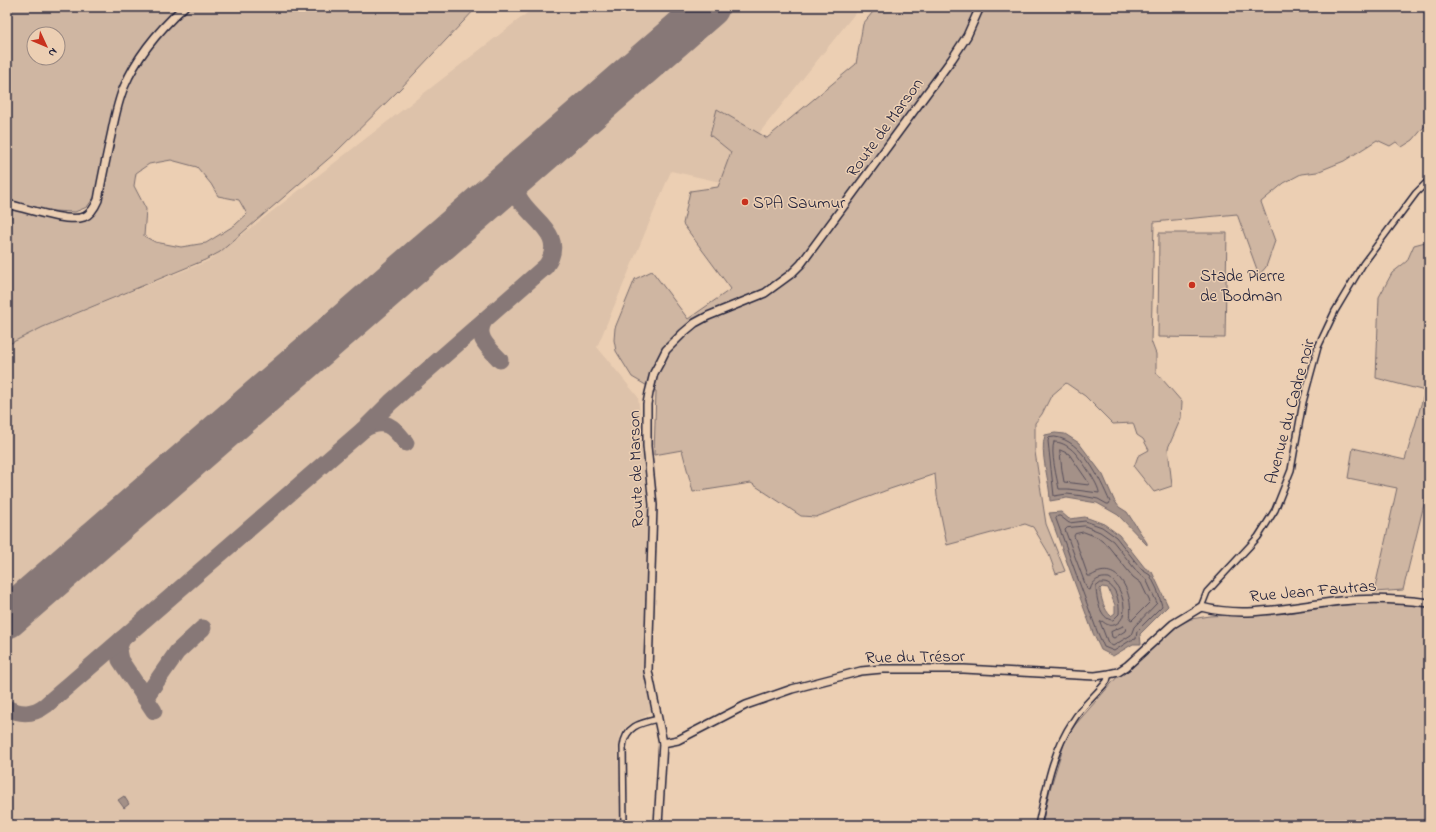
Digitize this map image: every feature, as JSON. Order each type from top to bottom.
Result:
[{"type":"street","points":[[7,204],[60,217],[84,217],[90,213],[98,200],[118,102],[124,86],[131,72],[148,47],[184,7]]},
{"type":"street","name":"Route de Marson","points":[[658,825],[663,743],[648,671],[653,506],[647,446],[647,411],[649,393],[654,373],[666,350],[695,323],[708,316],[765,293],[791,274],[801,264],[952,59],[967,36],[980,7]]},
{"type":"street","name":"Avenue du Cadre noir","points":[[1201,607],[1207,592],[1258,537],[1275,510],[1291,470],[1303,402],[1318,347],[1335,311],[1363,264],[1416,193],[1429,180]]},
{"type":"street","name":"Rue Jean Fautras","points":[[1201,607],[1217,612],[1256,611],[1376,598],[1429,603]]},
{"type":"street","name":"Rue du Trésor","points":[[663,743],[678,740],[746,705],[792,689],[861,671],[882,669],[1002,670],[1095,676],[1118,672],[1127,666],[1174,624],[1201,607]]},
{"type":"street","points":[[1038,825],[1048,779],[1057,750],[1064,735],[1074,719],[1107,681],[1109,674]]},
{"type":"street","points":[[624,825],[623,747],[626,736],[635,726],[658,719]]},
{"type":"shaded area","points":[[7,7],[180,7],[128,73],[113,119],[95,196],[87,207],[75,212],[53,211],[7,200]]},
{"type":"shaded area","points":[[188,7],[477,7],[400,89],[334,154],[220,252],[205,260],[43,327],[7,345],[7,233],[9,233],[13,207],[58,219],[90,217],[97,208],[121,104],[133,75],[150,49],[172,21]],"holes":[[[171,160],[197,167],[211,184],[218,196],[239,200],[247,214],[235,225],[206,243],[181,247],[155,242],[144,236],[146,209],[134,186],[136,173],[149,164]]]},
{"type":"shaded area","points":[[535,7],[860,7],[720,182],[671,171],[597,347],[638,397],[649,523],[649,571],[644,671],[652,710],[644,717],[630,724],[621,732],[618,753],[621,796],[620,825],[7,825],[7,345],[43,327],[208,261]]},
{"type":"shaded area","points":[[877,7],[1429,7],[1429,121],[1413,140],[1402,147],[1396,142],[1390,146],[1377,140],[1344,161],[1317,172],[1301,174],[1284,183],[1261,202],[1275,241],[1266,267],[1259,275],[1237,214],[1154,222],[1151,341],[1156,354],[1156,372],[1182,402],[1181,418],[1168,448],[1172,486],[1154,492],[1134,467],[1138,456],[1149,450],[1143,439],[1137,435],[1133,423],[1113,424],[1085,396],[1066,383],[1051,396],[1042,414],[1035,423],[1035,452],[1046,524],[1065,571],[1056,574],[1048,552],[1033,527],[1025,524],[947,545],[937,496],[935,474],[816,517],[801,516],[751,483],[693,492],[682,450],[654,455],[656,391],[632,377],[616,351],[614,340],[615,328],[635,279],[652,271],[688,319],[731,289],[683,224],[690,191],[718,187],[731,152],[710,135],[717,109],[767,138],[856,64],[863,24]]},
{"type":"shaded area","name":"Stade Pierre de Bodman","points":[[1159,233],[1227,233],[1225,338],[1158,337]]},
{"type":"shaded area","points":[[1429,241],[1429,484],[1403,590],[1374,592],[1397,488],[1348,478],[1353,448],[1405,460],[1425,391],[1376,378],[1379,297],[1392,273],[1407,261],[1414,245]]},
{"type":"shaded area","points":[[1368,602],[1391,602],[1429,607],[1429,825],[1042,825],[1050,789],[1066,738],[1075,725],[1118,676],[1177,626],[1191,619],[1210,616],[1293,612]]},
{"type":"water","points":[[1055,433],[1065,434],[1079,443],[1103,475],[1114,500],[1119,507],[1127,512],[1147,545],[1118,515],[1097,503],[1067,498],[1050,501],[1043,442],[1045,435]]},
{"type":"water","points":[[1061,512],[1069,519],[1085,517],[1104,524],[1119,535],[1145,568],[1152,572],[1168,606],[1140,634],[1141,644],[1133,644],[1113,656],[1101,650],[1093,633],[1049,513]],"holes":[[[1102,587],[1108,588],[1115,605],[1115,613],[1111,616],[1106,611],[1103,604],[1100,589]]]},
{"type":"water","points":[[124,796],[129,804],[124,808],[118,800]]},
{"type":"taxiway","points":[[7,708],[17,712],[27,713],[36,711],[46,705],[364,429],[391,402],[546,266],[552,251],[551,239],[519,197],[517,185],[522,171]]},
{"type":"taxiway","points":[[488,200],[497,196],[508,195],[520,201]]},
{"type":"taxiway","points":[[484,321],[481,327],[484,342],[500,360]]},
{"type":"taxiway","points":[[364,429],[378,424],[384,424],[393,428],[406,443]]},
{"type":"taxiway","points":[[145,698],[177,652],[203,628]]},
{"type":"taxiway","points":[[122,639],[118,650],[120,660],[154,711]]},
{"type":"runway","points":[[7,618],[709,7]]},
{"type":"place","name":"SPA Saumur","points":[[745,202]]},
{"type":"place","name":"Stade Pierre de Bodman","points":[[1192,285]]}]
